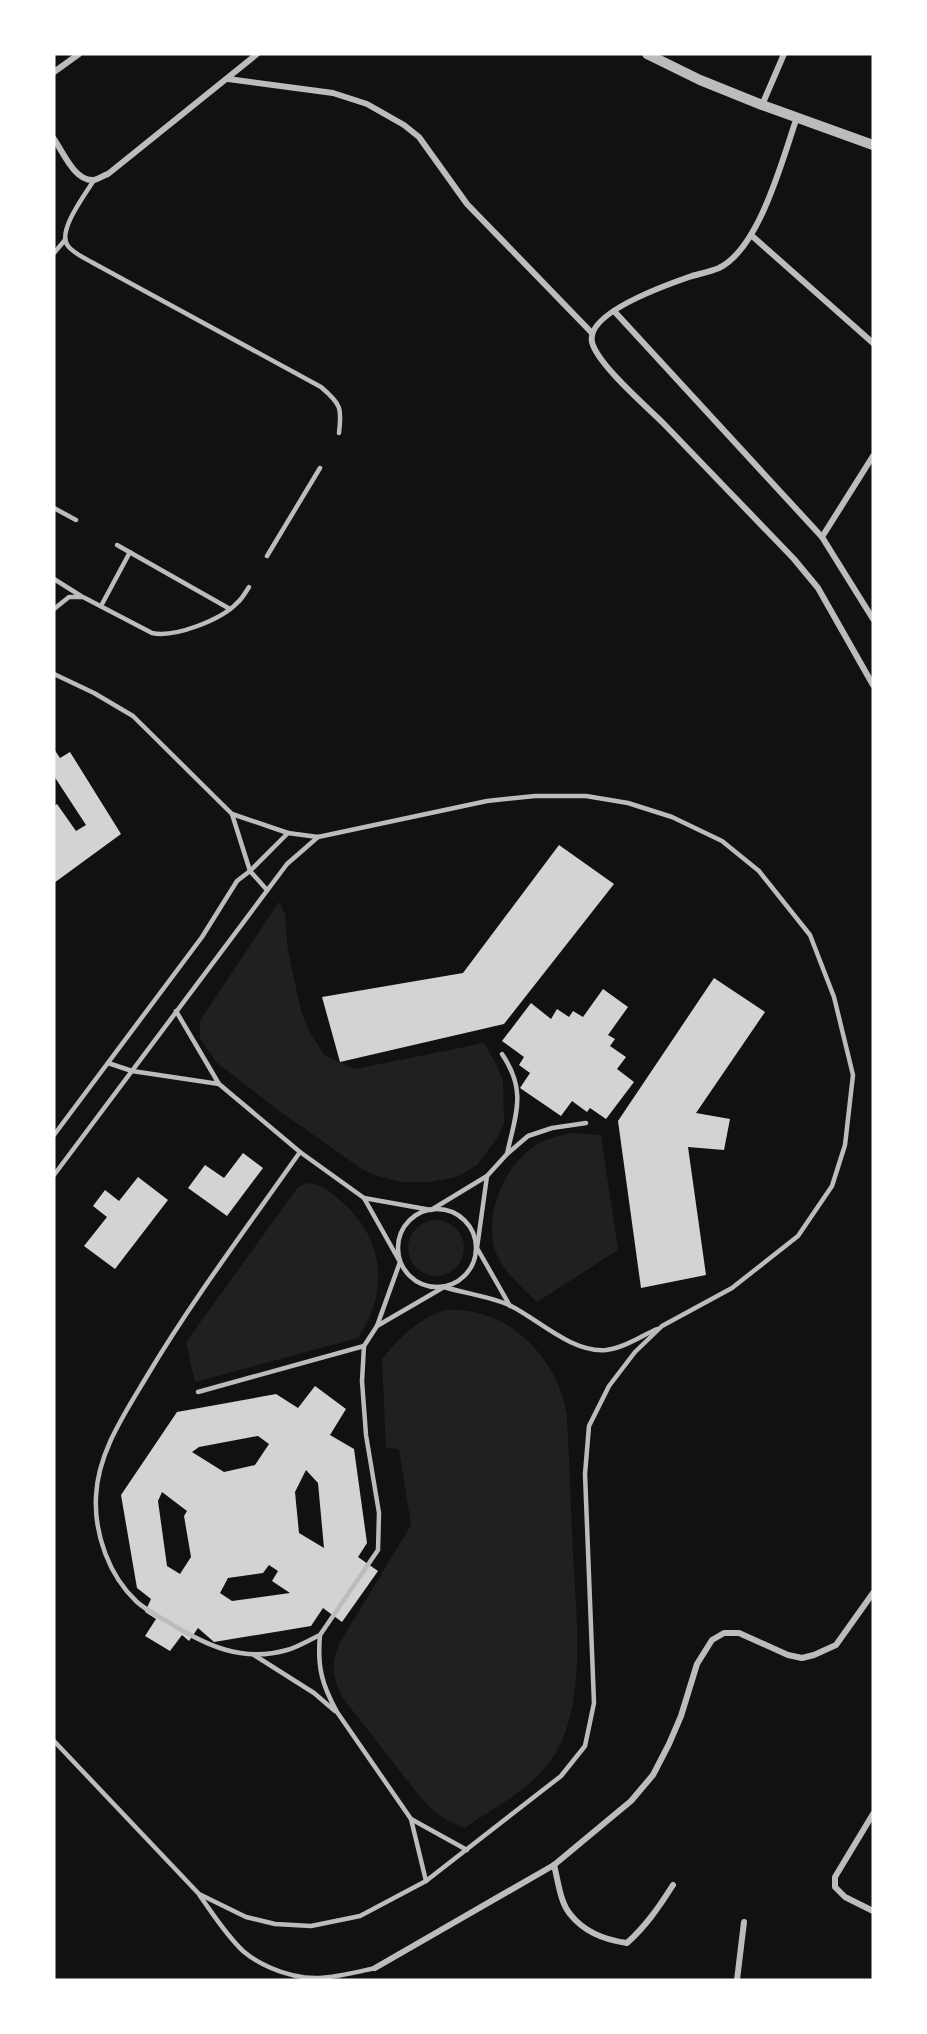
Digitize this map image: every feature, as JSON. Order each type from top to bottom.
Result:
[{"type":"street","points":[[54,72],[79,54]]},
{"type":"street","points":[[54,139],[75,170],[82,177],[94,180],[108,174],[257,54]]},
{"type":"street","points":[[647,54],[700,80],[762,105],[873,145]]},
{"type":"street","points":[[762,105],[784,54]]},
{"type":"street","points":[[228,79],[333,93],[367,104],[404,125],[420,137],[466,204],[592,333]]},
{"type":"street","points":[[796,117],[774,186],[751,235],[735,256],[720,268],[687,278],[614,311],[598,323],[592,333],[592,342],[611,370],[794,559],[818,588],[873,685]]},
{"type":"street","points":[[751,235],[873,343]]},
{"type":"street","points":[[614,311],[822,537],[873,619]]},
{"type":"street","points":[[822,537],[873,456]]},
{"type":"street","points":[[375,1968],[554,1865],[631,1801],[653,1775],[681,1716],[697,1664],[712,1640],[724,1633],[739,1634],[788,1655],[802,1658],[814,1655],[836,1645],[873,1593]]},
{"type":"street","points":[[873,1814],[835,1877],[835,1887],[845,1897],[873,1911]]},
{"type":"street","points":[[554,1865],[569,1913],[599,1937],[613,1941],[627,1943],[636,1935],[655,1913],[673,1885]]},
{"type":"street","points":[[737,1980],[744,1922]]},
{"type":"lane","points":[[94,180],[66,227],[64,237],[68,246],[95,264],[321,387],[335,399],[342,411],[339,433]]},
{"type":"lane","points":[[54,253],[65,240]]},
{"type":"lane","points":[[267,556],[320,468]]},
{"type":"lane","points":[[54,508],[76,520]]},
{"type":"lane","points":[[117,545],[230,609]]},
{"type":"lane","points":[[101,606],[130,552]]},
{"type":"lane","points":[[54,579],[83,597],[152,633],[163,636],[197,625],[230,609],[237,604],[249,587]]},
{"type":"lane","points":[[54,609],[69,597],[83,597]]},
{"type":"lane","points":[[54,674],[134,716],[232,814],[288,833],[318,837],[487,801],[535,796],[586,796],[628,803],[672,817],[722,841],[759,871],[810,935],[834,997],[853,1075],[844,1145],[832,1186],[798,1236],[732,1288],[662,1326],[623,1346],[606,1350],[590,1348],[542,1326],[510,1305],[444,1287],[430,1287],[407,1274],[364,1198],[300,1152],[219,1084],[176,1011]]},
{"type":"lane","points":[[232,814],[250,872],[267,890]]},
{"type":"lane","points":[[54,1136],[202,937],[237,881],[250,872],[288,833]]},
{"type":"lane","points":[[54,1175],[287,864],[318,837]]},
{"type":"lane","points":[[502,1053],[513,1070],[519,1102],[507,1154]]},
{"type":"lane","points":[[108,1063],[132,1071],[219,1084]]},
{"type":"lane","points":[[300,1152],[176,1327],[131,1402],[103,1458],[96,1498],[99,1533],[106,1554],[113,1571],[138,1603],[198,1641],[221,1649],[254,1654],[289,1650],[320,1635],[378,1550],[379,1514],[366,1435],[362,1381],[364,1346],[377,1326],[400,1262],[398,1248],[407,1223],[418,1214],[431,1210],[487,1176],[528,1136],[552,1128],[586,1123]]},
{"type":"lane","points":[[377,1326],[444,1287],[457,1283],[467,1274],[474,1262],[477,1248],[487,1176]]},
{"type":"lane","points":[[364,1198],[457,1214],[468,1223],[477,1248],[510,1305]]},
{"type":"lane","points":[[199,1894],[246,1917],[275,1924],[311,1926],[360,1916],[426,1881],[561,1776],[585,1746],[594,1703],[585,1474],[589,1426],[609,1386],[635,1352],[662,1326]]},
{"type":"lane","points":[[198,1392],[364,1346]]},
{"type":"lane","points":[[320,1635],[318,1663],[321,1678],[337,1712],[411,1819],[426,1881]]},
{"type":"lane","points":[[254,1654],[314,1693],[337,1712]]},
{"type":"lane","points":[[54,1741],[199,1894],[244,1952],[263,1964],[303,1979],[336,1977],[375,1968]]},
{"type":"lane","points":[[411,1819],[467,1850]]},
{"type":"shaded area","points":[[279,902],[285,914],[288,951],[301,1011],[324,1055],[355,1069],[484,1043],[503,1080],[504,1123],[497,1138],[477,1165],[456,1177],[430,1182],[401,1182],[374,1175],[278,1110],[216,1062],[200,1038],[200,1021]]},
{"type":"shaded area","points":[[570,1133],[601,1135],[618,1250],[537,1302],[511,1276],[496,1252],[493,1243],[493,1214],[502,1186],[517,1161],[539,1143]]},
{"type":"shaded area","points":[[307,1183],[323,1187],[335,1196],[357,1218],[367,1233],[378,1267],[375,1303],[368,1321],[358,1338],[195,1382],[186,1342],[298,1187]]},
{"type":"shaded area","points":[[436,1220],[447,1222],[456,1228],[462,1237],[464,1248],[462,1259],[456,1268],[447,1274],[436,1276],[425,1274],[416,1268],[410,1259],[408,1248],[410,1237],[416,1228],[425,1222]]},
{"type":"shaded area","points":[[445,1310],[468,1311],[509,1326],[541,1355],[562,1394],[567,1416],[577,1632],[575,1688],[570,1715],[563,1739],[551,1760],[522,1789],[465,1828],[441,1816],[421,1798],[342,1697],[334,1670],[339,1644],[411,1525],[399,1449],[386,1448],[382,1359],[410,1330],[426,1318]]},
{"type":"building","points":[[54,749],[60,758],[70,752],[121,834],[54,883],[54,806],[57,804],[76,831],[86,825],[54,776]]},
{"type":"building","points":[[559,845],[614,884],[504,1024],[340,1062],[322,997],[463,973]]},
{"type":"building","points":[[714,978],[765,1012],[696,1113],[730,1119],[724,1150],[688,1147],[706,1275],[641,1288],[618,1121]]},
{"type":"building","points":[[603,989],[628,1007],[608,1035],[615,1039],[610,1046],[626,1057],[617,1069],[634,1082],[606,1119],[590,1108],[587,1112],[572,1101],[561,1116],[520,1088],[530,1073],[519,1065],[524,1057],[502,1041],[531,1003],[551,1019],[557,1009],[569,1017],[573,1011],[583,1017]]},
{"type":"building","points":[[243,1153],[263,1168],[227,1216],[188,1188],[205,1165],[224,1178]]},
{"type":"building","points":[[138,1177],[168,1200],[115,1269],[84,1246],[107,1217],[93,1206],[105,1190],[119,1201]]},
{"type":"building","points":[[315,1386],[346,1409],[330,1435],[354,1449],[367,1543],[358,1557],[378,1571],[342,1622],[323,1608],[311,1626],[214,1642],[198,1628],[189,1641],[182,1635],[170,1651],[145,1636],[156,1619],[145,1612],[151,1599],[137,1588],[121,1495],[177,1412],[276,1394],[298,1408]],"holes":[[[258,1436],[269,1444],[255,1465],[224,1472],[192,1452],[199,1447]],[[306,1470],[318,1483],[324,1548],[299,1533],[295,1492]],[[162,1492],[187,1511],[184,1516],[191,1557],[180,1574],[167,1566],[158,1501]],[[269,1565],[278,1571],[272,1581],[290,1593],[232,1601],[220,1593],[228,1578],[263,1573]]]}]
